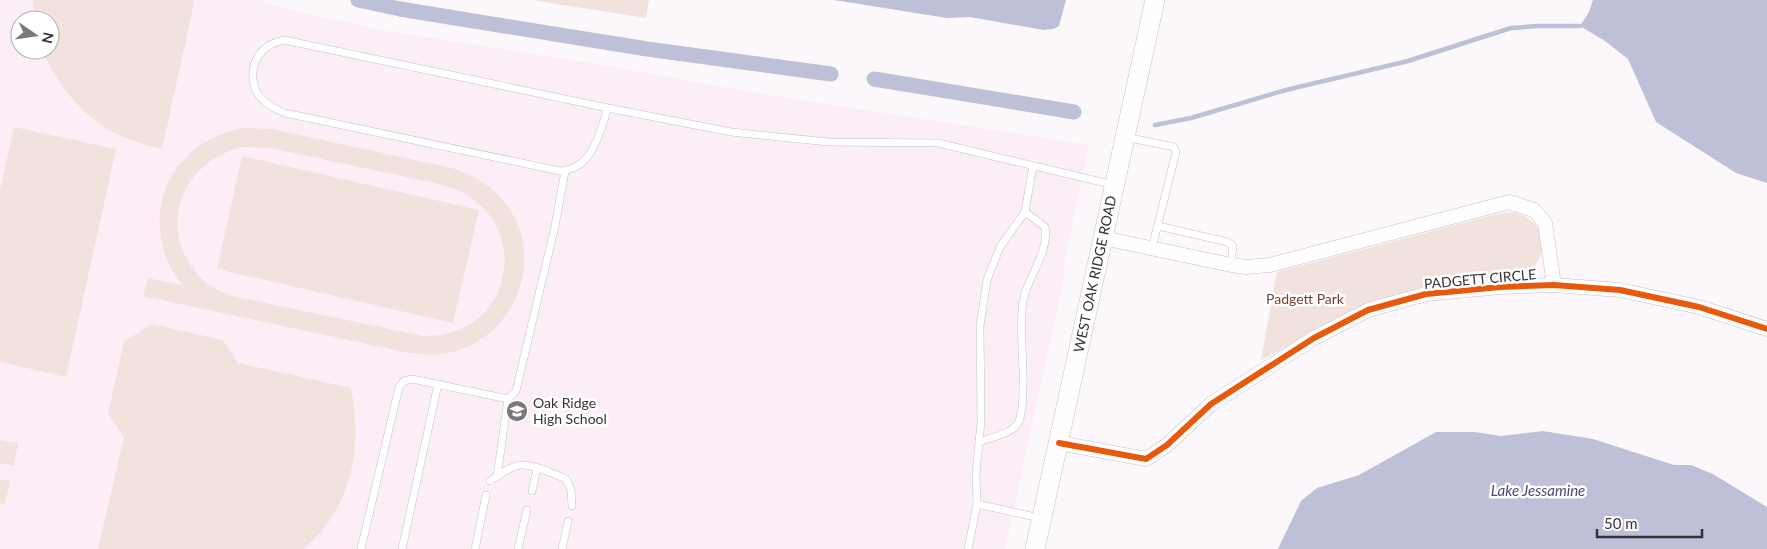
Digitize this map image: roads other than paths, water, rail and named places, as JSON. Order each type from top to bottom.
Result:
[{"type":"main road","name":"WEST OAK RIDGE ROAD","points":[[1035,549],[1155,0]]},
{"type":"street","name":"PADGETT CIRCLE","points":[[1103,238],[1231,265],[1246,267],[1270,265],[1508,202],[1534,210],[1545,223],[1554,285]]},
{"type":"street","name":"PADGETT CIRCLE","points":[[1059,443],[1146,459],[1167,445],[1210,404],[1314,338],[1368,310],[1426,294],[1500,287],[1554,285],[1620,290],[1700,307],[1767,329]]},
{"type":"lane","points":[[608,108],[597,142],[590,156],[580,166],[560,171],[285,113],[274,109],[257,93],[253,73],[260,53],[275,42],[284,40],[731,132],[828,142],[938,143],[1114,185]]},
{"type":"lane","points":[[1125,137],[1174,148],[1176,152],[1152,248]]},
{"type":"lane","points":[[968,549],[977,504],[976,473],[982,361],[980,326],[987,280],[1000,247],[1025,212],[1033,166]]},
{"type":"lane","points":[[565,171],[555,226],[516,391],[508,399],[493,479],[505,471],[521,465],[538,469],[566,479],[571,490],[572,506]]},
{"type":"lane","points":[[979,442],[1014,430],[1019,422],[1021,413],[1023,365],[1022,309],[1030,279],[1043,251],[1047,237],[1045,227],[1025,212]]},
{"type":"lane","points":[[1158,226],[1228,242],[1232,246],[1231,265]]},
{"type":"lane","points":[[361,549],[399,387],[404,381],[412,379],[508,399]]},
{"type":"lane","points":[[402,549],[438,384]]},
{"type":"lane","points":[[532,490],[538,469]]},
{"type":"lane","points":[[475,549],[486,495]]},
{"type":"lane","points":[[977,504],[1042,519]]},
{"type":"lane","points":[[518,549],[527,510]]},
{"type":"lane","points":[[562,549],[568,521]]},
{"type":"water","points":[[834,0],[1066,0],[1059,26],[1044,30],[970,17],[947,18]]},
{"type":"water","points":[[1593,0],[1767,0],[1767,183],[1736,173],[1656,122],[1628,59],[1605,41],[1580,26],[1589,12]]},
{"type":"water","name":"Lake Jessamine","points":[[1543,431],[1593,439],[1674,465],[1691,465],[1713,474],[1767,507],[1767,549],[1278,549],[1301,501],[1317,488],[1359,475],[1436,432],[1475,432],[1501,436]]},
{"type":"waterway","points":[[358,0],[400,9],[647,49],[831,74]]},
{"type":"waterway","points":[[1155,125],[1191,118],[1286,90],[1408,61],[1511,28],[1580,26]]},
{"type":"waterway","points":[[874,79],[1074,112]]},
{"type":"place","name":"Oak Ridge High School","points":[[517,411]]},
{"type":"park label","name":"Padgett Park","points":[[1305,299]]}]
